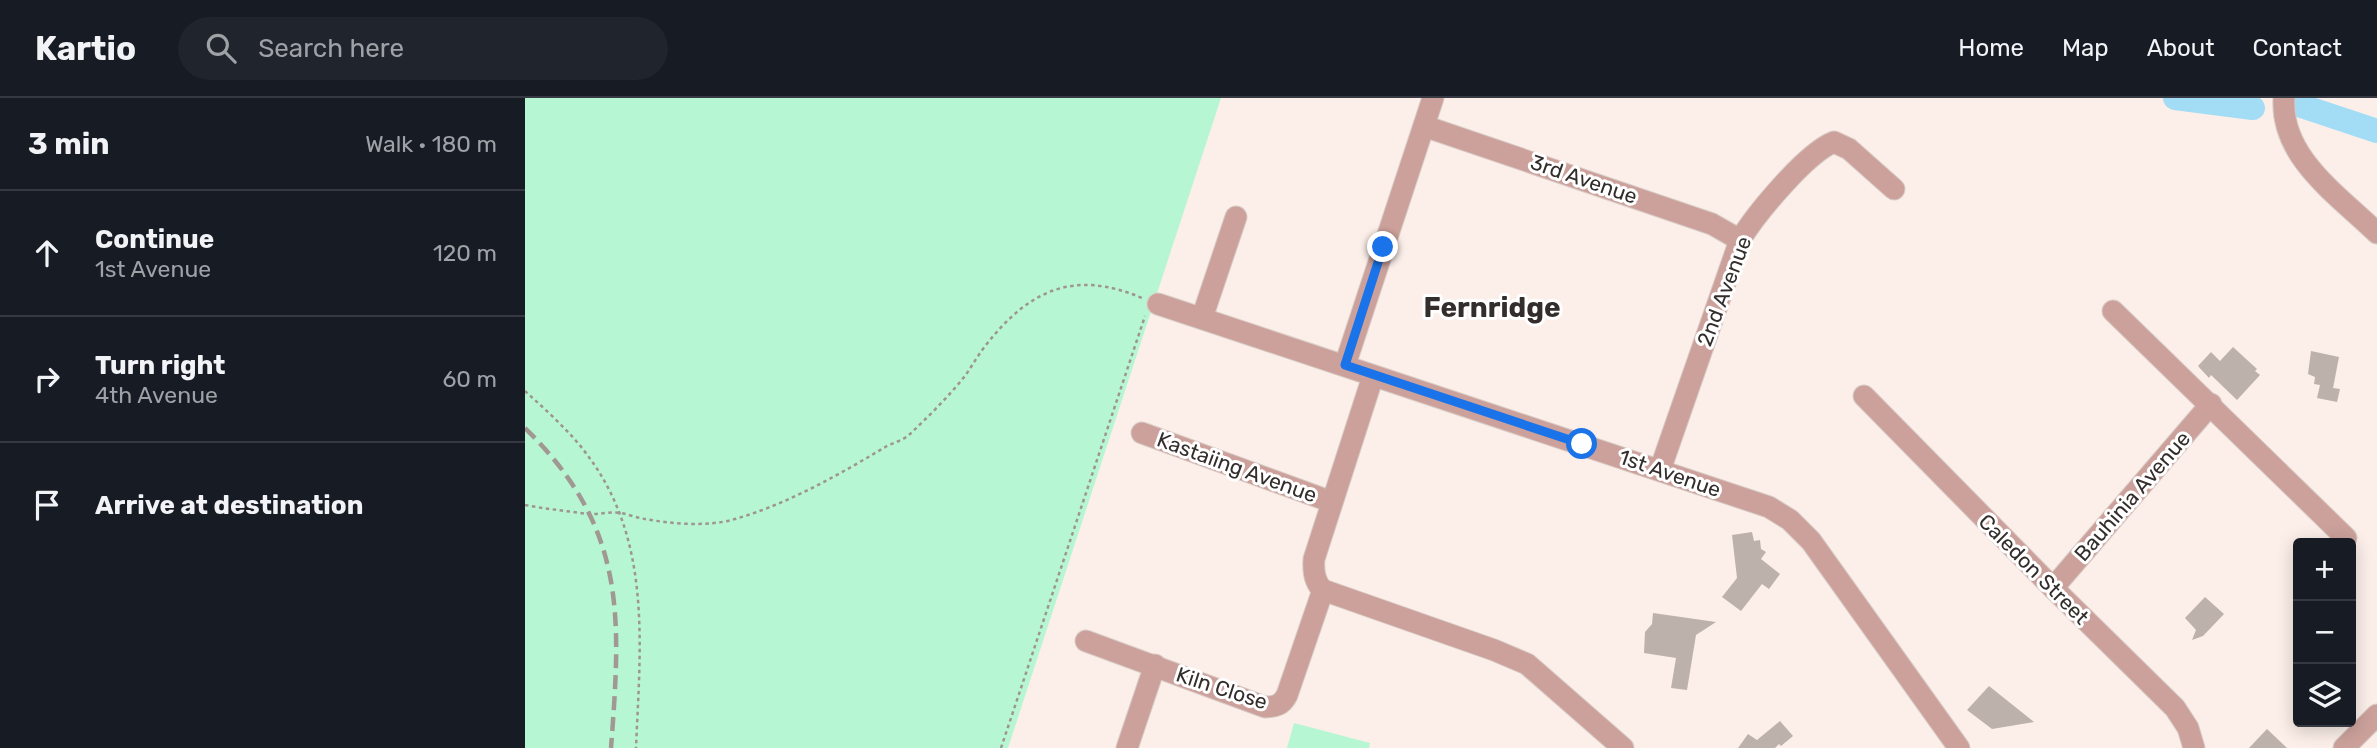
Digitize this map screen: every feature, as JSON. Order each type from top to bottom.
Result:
[{"type":"street","points":[[1345,365],[1433,98]]},
{"type":"street","points":[[2282,98],[2287,128],[2300,156],[2377,233]]},
{"type":"street","name":"3rd Avenue","points":[[1424,126],[1712,224],[1740,240]]},
{"type":"street","name":"2nd Avenue","points":[[1660,470],[1740,240],[1786,183],[1814,155],[1834,142],[1849,149],[1894,189]]},
{"type":"street","points":[[1202,318],[1235,218]]},
{"type":"street","name":"1st Avenue","points":[[1154,303],[1769,507],[1799,528],[1811,541],[1959,748]]},
{"type":"street","points":[[2113,311],[2346,538]]},
{"type":"street","points":[[1373,376],[1314,559],[1316,581],[1323,590],[1517,658],[1537,672],[1623,748]]},
{"type":"street","name":"Caledon Street","points":[[1864,396],[2175,708],[2187,728],[2194,748]]},
{"type":"street","name":"Bauhinia Avenue","points":[[2053,588],[2211,404]]},
{"type":"street","name":"Kastaiing Avenue","points":[[1142,433],[1332,502]]},
{"type":"street","name":"Kiln Close","points":[[1086,641],[1265,707],[1280,705],[1287,695],[1323,590]]},
{"type":"street","points":[[1128,748],[1155,665]]},
{"type":"street","points":[[2344,748],[2377,715]]},
{"type":"path","points":[[525,505],[589,514],[620,513],[648,520],[712,523],[751,514],[848,469],[908,436],[963,378],[984,347],[1012,315],[1051,290],[1096,284],[1154,303],[1001,748]]},
{"type":"path","points":[[525,391],[589,457],[611,492],[620,513],[637,579],[640,612],[636,748]]},
{"type":"green space","points":[[525,98],[1221,98],[1008,748],[525,748]]},
{"type":"green space","points":[[1294,723],[1370,743],[1369,748],[1287,748]]},
{"type":"building","points":[[2233,347],[2260,375],[2237,400],[2198,366],[2211,352],[2220,361]]},
{"type":"building","points":[[2311,351],[2339,357],[2333,388],[2340,389],[2337,402],[2317,398],[2320,385],[2314,384],[2315,377],[2308,374]]},
{"type":"building","points":[[1752,532],[1754,541],[1760,540],[1761,549],[1766,552],[1761,559],[1780,574],[1769,589],[1762,584],[1741,611],[1722,597],[1737,578],[1732,535]]},
{"type":"building","points":[[2205,597],[2224,614],[2203,636],[2192,640],[2196,630],[2185,618]]},
{"type":"building","points":[[1653,613],[1716,622],[1696,635],[1687,690],[1671,688],[1676,658],[1644,653],[1645,632],[1652,624]]},
{"type":"building","points":[[1989,686],[2034,722],[1992,729],[1967,710]]},
{"type":"building","points":[[1780,721],[1793,736],[1781,746],[1738,748],[1748,734],[1757,740]]},
{"type":"building","points":[[2267,729],[2287,748],[2249,748]]},
{"type":"waterway","points":[[2175,98],[2253,108]]},
{"type":"waterway","points":[[2299,105],[2377,131]]},
{"type":"railway","points":[[525,428],[558,465],[583,502],[600,538],[610,576],[615,615],[616,656],[611,748]]},
{"type":"district","name":"Fernridge","points":[[1492,307]]},
{"type":"route","points":[[1383,247],[1345,365],[1582,444]]}]
